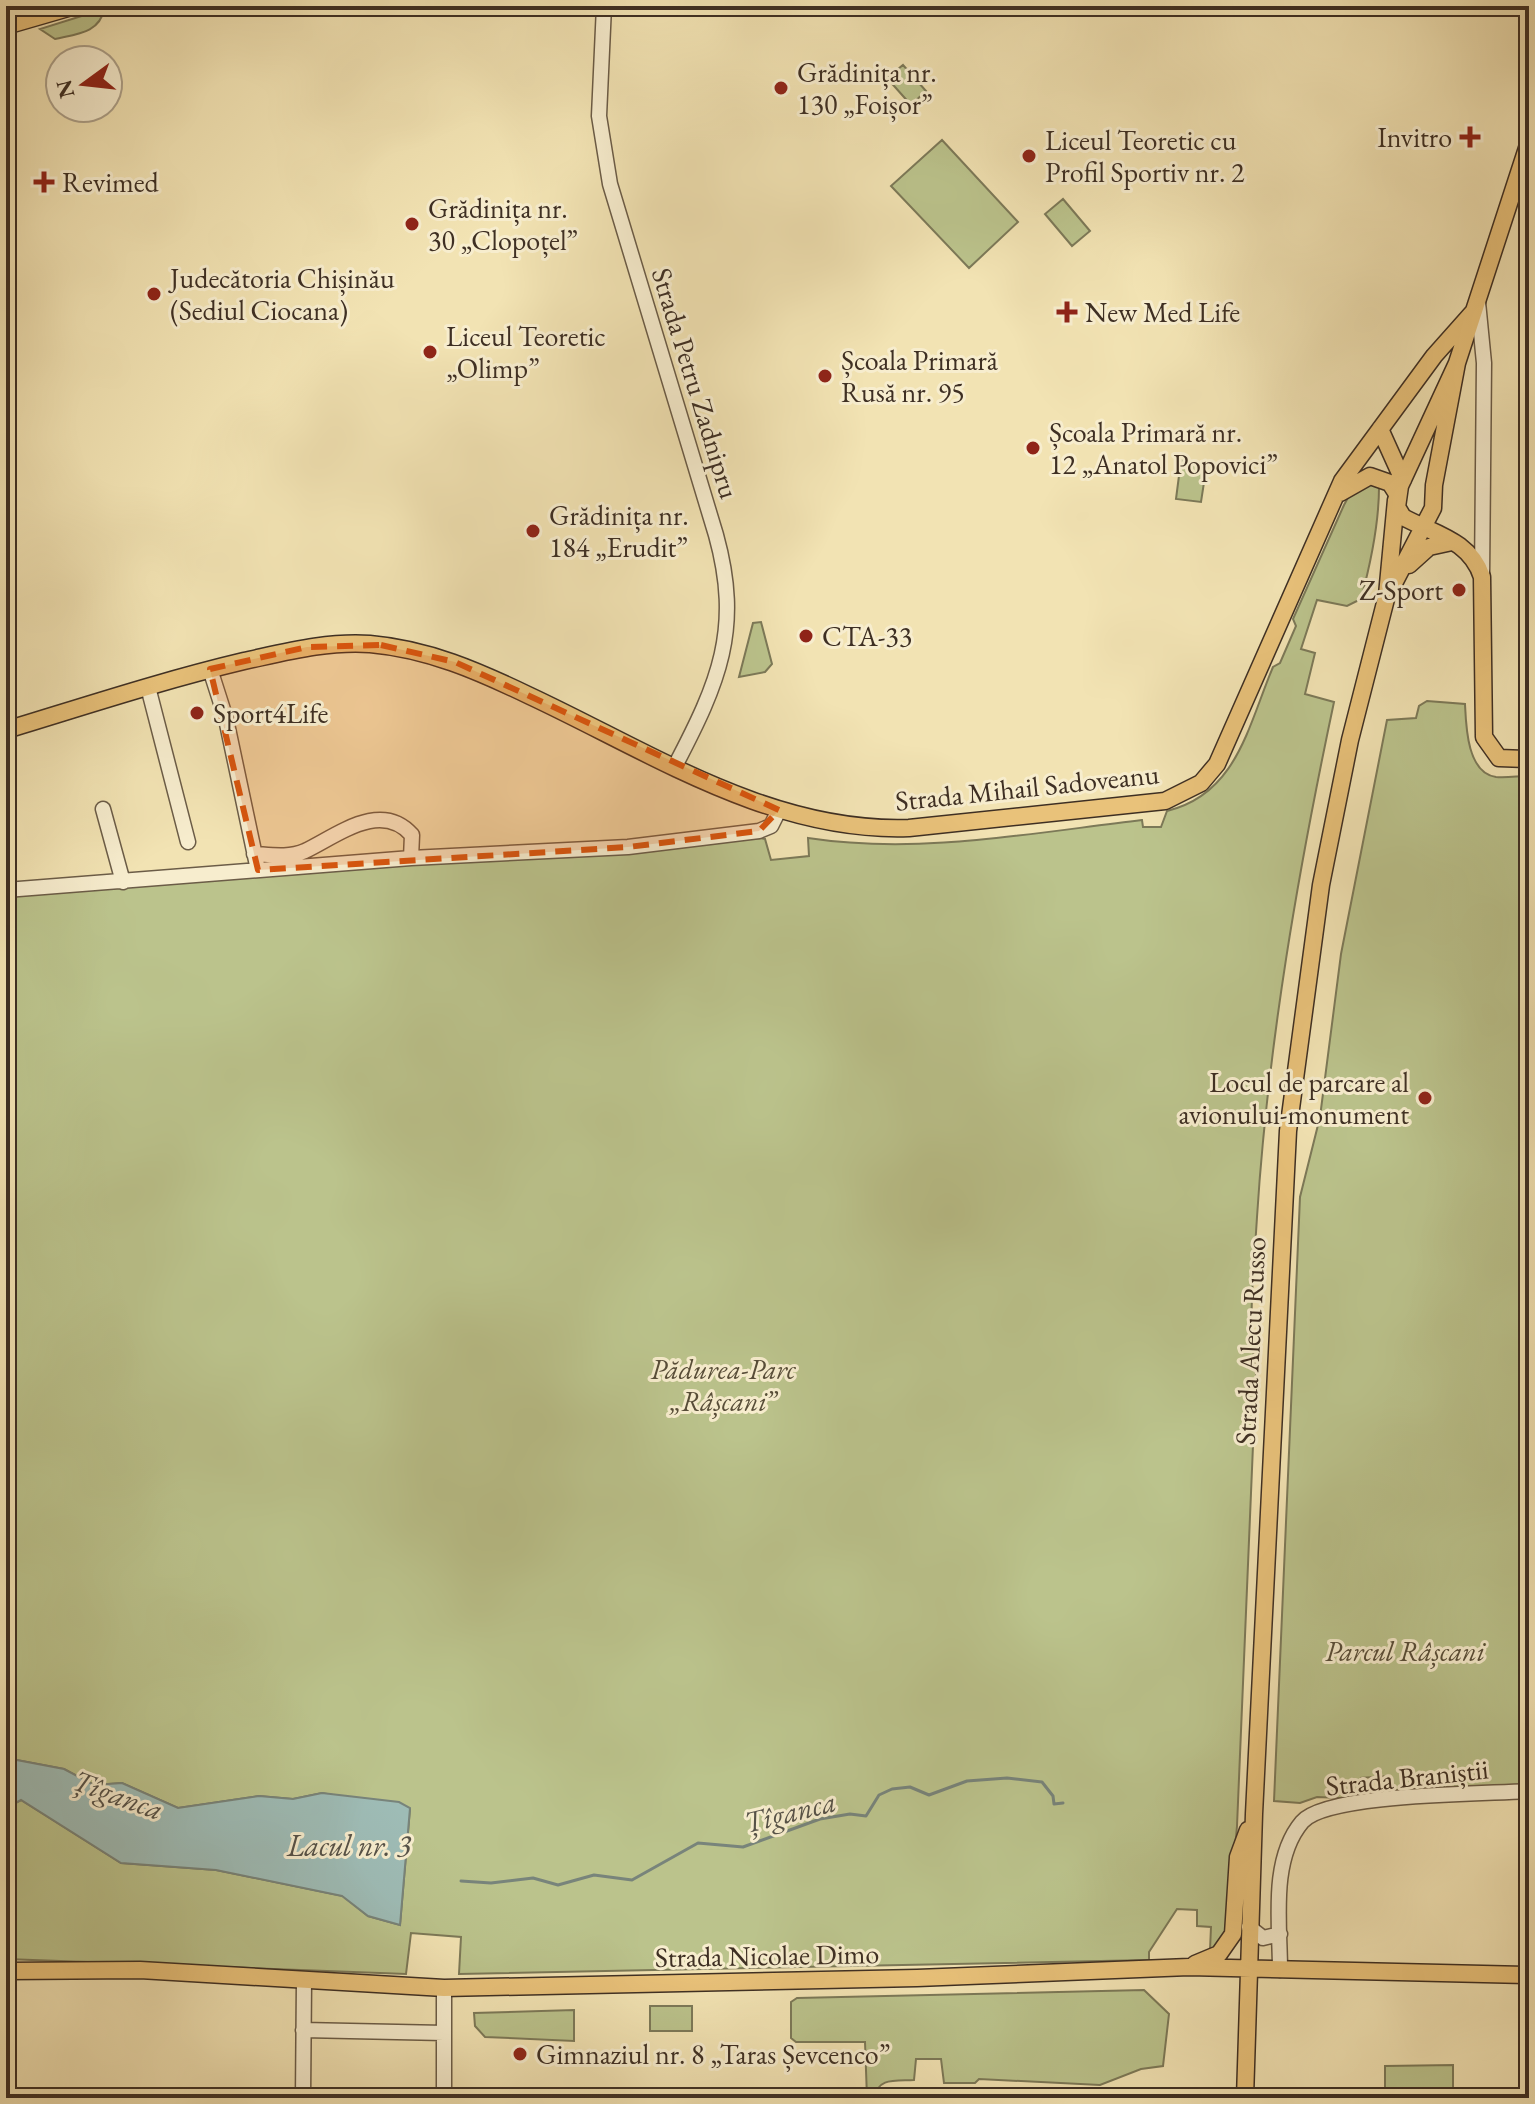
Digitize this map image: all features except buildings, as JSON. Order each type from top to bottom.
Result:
[{"type":"main road","points":[[6,26],[75,6]]},
{"type":"main road","name":"Strada Alecu Russo","points":[[1245,2098],[1249,1927],[1277,1300],[1294,1076],[1333,824],[1391,588],[1399,491],[1457,363],[1529,142]]},
{"type":"main road","name":"Strada Mihail Sadoveanu","points":[[6,730],[210,669],[328,644],[367,644],[421,652],[478,671],[675,766],[779,810],[846,825],[909,828],[1165,801],[1191,790],[1217,764],[1342,481],[1375,443],[1434,356],[1476,305]]},
{"type":"main road","name":"Strada Alecu Russo","points":[[1391,588],[1426,513],[1457,363]]},
{"type":"main road","points":[[1375,443],[1361,465],[1370,476],[1390,483],[1399,491]]},
{"type":"main road","points":[[1375,443],[1399,491],[1399,513],[1426,513]]},
{"type":"main road","points":[[1336,497],[1349,485],[1370,476]]},
{"type":"main road","points":[[1399,491],[1419,482],[1426,513],[1452,542],[1469,552],[1482,577],[1484,737],[1499,758],[1529,759]]},
{"type":"main road","points":[[1391,588],[1422,551],[1452,542]]},
{"type":"main road","points":[[1189,1967],[1219,1954],[1230,1941],[1235,1926],[1238,1857],[1254,1814]]},
{"type":"main road","name":"Strada Nicolae Dimo","points":[[6,1971],[140,1970],[444,1988],[917,1978],[1189,1967],[1529,1975]]},
{"type":"street","name":"Strada Petru Zadnipru","points":[[604,6],[599,116],[607,174],[716,535],[729,599],[722,660],[675,766]]},
{"type":"street","points":[[1476,305],[1484,363],[1482,577]]},
{"type":"street","points":[[210,669],[226,719],[258,870]]},
{"type":"street","points":[[148,687],[188,842]]},
{"type":"street","points":[[103,809],[123,882]]},
{"type":"street","points":[[6,890],[411,858],[628,847],[759,831],[771,826],[779,810]]},
{"type":"street","points":[[254,854],[282,856],[303,852],[334,833],[385,818],[402,824],[412,835],[411,858]]},
{"type":"street","name":"Strada Braniștii","points":[[1280,1970],[1285,1859],[1296,1831],[1311,1814],[1345,1804],[1529,1791]]},
{"type":"street","points":[[1249,1927],[1263,1938],[1280,1928]]},
{"type":"street","points":[[303,2098],[304,1981]]},
{"type":"street","points":[[444,1988],[444,2098]]},
{"type":"street","points":[[303,2030],[444,2033]]},
{"type":"highlighted area","points":[[381,645],[455,662],[779,810],[759,831],[628,847],[258,870],[210,669],[307,647]]},
{"type":"green space","points":[[104,9],[98,23],[79,34],[55,39],[40,29]]},
{"type":"green space","points":[[903,65],[926,91],[911,105],[887,78]]},
{"type":"green space","points":[[942,140],[1018,222],[969,268],[891,186]]},
{"type":"green space","points":[[1063,199],[1090,231],[1072,246],[1045,214]]},
{"type":"green space","points":[[1181,460],[1207,463],[1201,502],[1176,499]]},
{"type":"green space","name":"Pădurea-Parc „Râșcani”","points":[[1370,484],[1379,487],[1378,515],[1361,599],[1347,606],[1317,600],[1301,649],[1315,653],[1305,694],[1334,702],[1286,958],[1262,1152],[1252,1296],[1256,1374],[1237,1826],[1228,1926],[1215,1949],[1210,1950],[1211,1927],[1197,1926],[1197,1910],[1177,1909],[1149,1952],[1149,1960],[459,1974],[461,1937],[411,1933],[406,1974],[6,1959],[6,1808],[21,1800],[121,1863],[216,1870],[343,1896],[368,1916],[400,1925],[410,1809],[322,1793],[293,1799],[259,1796],[178,1808],[122,1783],[94,1785],[64,1769],[6,1758],[6,894],[759,838],[765,839],[771,860],[809,856],[808,838],[850,843],[933,843],[1142,820],[1143,827],[1161,827],[1167,811],[1191,802],[1210,790],[1237,755],[1273,667],[1280,663],[1296,626],[1293,619],[1344,505],[1350,494]]},
{"type":"green space","points":[[761,622],[772,664],[765,672],[739,677],[753,623]]},
{"type":"green space","name":"Parcul Râșcani","points":[[1427,701],[1465,704],[1470,747],[1479,767],[1486,774],[1496,777],[1529,776],[1529,1784],[1392,1796],[1389,1776],[1361,1778],[1363,1799],[1317,1797],[1300,1803],[1274,1801],[1300,1197],[1320,1117],[1341,954],[1387,720],[1416,718],[1419,706]]},
{"type":"green space","points":[[1144,1990],[1169,2014],[1163,2066],[1141,2069],[1100,2085],[979,2079],[975,2083],[944,2083],[941,2059],[916,2059],[914,2080],[883,2083],[875,2098],[867,2098],[865,2042],[796,2042],[791,2038],[791,2002],[797,1998]]},
{"type":"green space","points":[[650,2006],[692,2006],[692,2031],[650,2031]]},
{"type":"green space","points":[[574,2010],[574,2041],[485,2037],[475,2026],[474,2013]]},
{"type":"green space","points":[[1453,2065],[1453,2098],[1385,2098],[1385,2066]]},
{"type":"water","name":"Lacul nr. 3","points":[[6,1758],[64,1769],[94,1785],[122,1783],[178,1808],[259,1796],[293,1799],[322,1793],[399,1802],[410,1808],[400,1925],[368,1916],[342,1896],[216,1870],[121,1863],[21,1800],[6,1808]]},
{"type":"waterway","name":"Țîganca","points":[[461,1881],[491,1883],[533,1878],[558,1885],[594,1875],[632,1880],[698,1843],[743,1847],[820,1819],[850,1814],[866,1816],[879,1795],[892,1789],[910,1787],[929,1795],[967,1781],[1007,1778],[1042,1782],[1053,1796],[1054,1804],[1063,1803]]},
{"type":"place","name":"Grădinița nr. 130 „Foișor”","points":[[781,88]]},
{"type":"place","name":"Invitro","points":[[1470,137]]},
{"type":"place","name":"Liceul Teoretic cu Profil Sportiv nr. 2","points":[[1029,156]]},
{"type":"place","name":"Revimed","points":[[44,182]]},
{"type":"place","name":"Grădinița nr. 30 „Clopoțel”","points":[[412,224]]},
{"type":"place","name":"Judecătoria Chișinău (Sediul Ciocana)","points":[[154,294]]},
{"type":"place","name":"New Med Life","points":[[1067,312]]},
{"type":"place","name":"Liceul Teoretic „Olimp”","points":[[430,352]]},
{"type":"place","name":"Școala Primară Rusă nr. 95","points":[[825,376]]},
{"type":"place","name":"Școala Primară nr. 12 „Anatol Popovici”","points":[[1033,448]]},
{"type":"place","name":"Grădinița nr. 184 „Erudit”","points":[[533,531]]},
{"type":"place","name":"Z-Sport","points":[[1459,590]]},
{"type":"place","name":"CTA-33","points":[[806,636]]},
{"type":"place","name":"Sport4Life","points":[[197,713]]},
{"type":"place","name":"Locul de parcare al avionului-monument","points":[[1425,1098]]},
{"type":"place","name":"Gimnaziul nr. 8 „Taras Șevcenco”","points":[[520,2054]]}]
